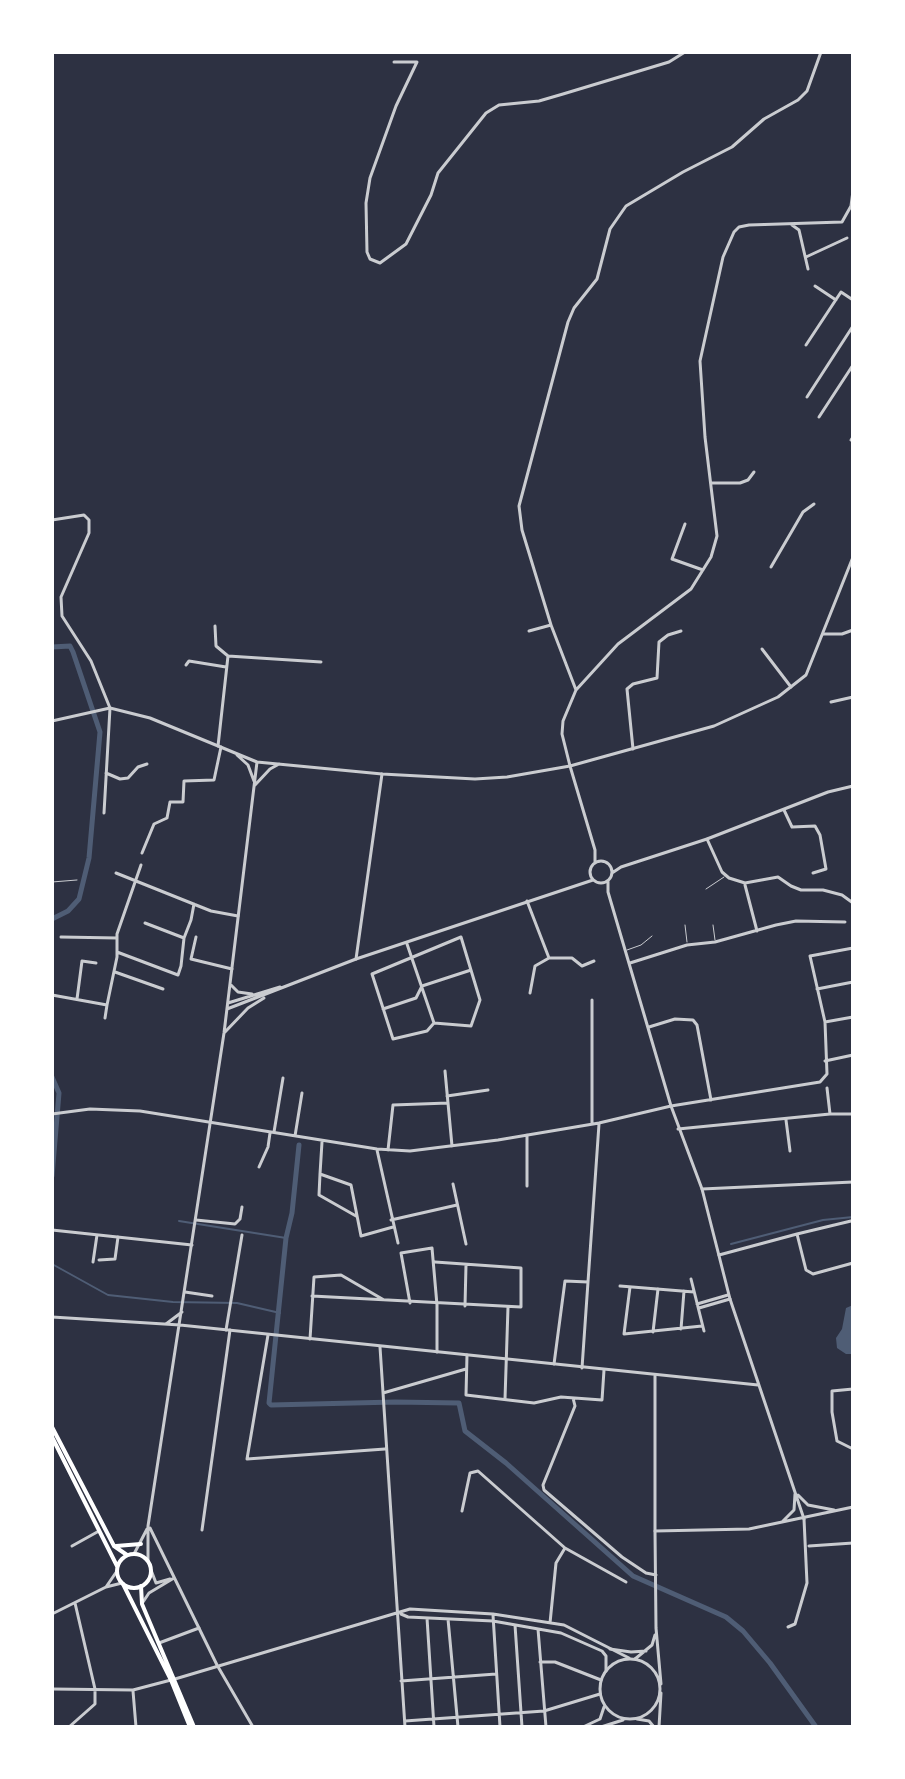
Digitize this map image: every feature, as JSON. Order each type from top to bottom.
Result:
[{"type":"main road","points":[[52,1427],[54,1440],[114,1546],[127,1555],[134,1554],[148,1561],[151,1570],[147,1582],[130,1587],[122,1584]]},
{"type":"main road","points":[[91,1507],[122,1584],[173,1680]]},
{"type":"main road","points":[[114,1546],[141,1544]]},
{"type":"main road","points":[[117,1568],[127,1555]]},
{"type":"main road","points":[[141,1586],[142,1604],[192,1727]]},
{"type":"street","points":[[394,62],[417,62],[396,106],[370,178],[366,203],[367,252],[370,259],[380,263],[406,244],[431,195],[438,173],[486,113],[513,102],[539,101],[669,62],[685,52]]},
{"type":"street","points":[[576,690],[551,625],[522,530],[520,497],[568,322],[574,308],[601,270],[610,229],[626,206],[732,147],[764,119],[798,100],[807,91],[821,52]]},
{"type":"street","points":[[621,867],[602,861],[595,850],[562,734],[563,721],[576,690],[618,644],[691,589],[711,557],[717,536],[700,361],[723,257],[739,227],[842,222],[851,206],[853,191]]},
{"type":"street","points":[[791,225],[799,230],[808,269]]},
{"type":"street","points":[[806,257],[847,238]]},
{"type":"street","points":[[815,286],[836,300]]},
{"type":"street","points":[[806,345],[841,292],[853,300]]},
{"type":"street","points":[[807,397],[853,326]]},
{"type":"street","points":[[819,417],[853,365]]},
{"type":"street","points":[[711,483],[740,483],[748,480],[754,472]]},
{"type":"street","points":[[771,567],[803,512],[814,504]]},
{"type":"street","points":[[52,520],[84,515],[89,520],[89,533],[61,597],[62,616],[91,661],[110,708],[104,813]]},
{"type":"street","points":[[685,524],[672,559],[703,570]]},
{"type":"street","points":[[52,721],[110,708],[150,718],[257,762],[382,774],[475,779],[570,766],[714,726],[778,697],[806,675],[853,557]]},
{"type":"street","points":[[529,631],[551,625]]},
{"type":"street","points":[[215,626],[216,646],[228,656],[321,662]]},
{"type":"street","points":[[823,634],[842,634],[853,630]]},
{"type":"street","points":[[633,749],[627,689],[633,684],[657,678],[659,642],[681,631]]},
{"type":"street","points":[[762,649],[791,687]]},
{"type":"street","points":[[142,853],[154,824],[167,818],[170,802],[183,802],[184,781],[214,780],[228,656]]},
{"type":"street","points":[[186,665],[187,661],[191,661],[227,667]]},
{"type":"street","points":[[831,702],[853,697]]},
{"type":"street","points":[[236,753],[248,765],[255,785]]},
{"type":"street","points":[[148,1561],[148,1526],[231,985],[257,762]]},
{"type":"street","points":[[106,773],[120,779],[128,778],[138,767],[147,764]]},
{"type":"street","points":[[255,785],[279,764]]},
{"type":"street","points":[[356,959],[382,774]]},
{"type":"street","points":[[608,892],[612,873],[621,867],[853,786]]},
{"type":"street","points":[[784,810],[792,827],[815,826],[820,835],[826,869],[813,873]]},
{"type":"street","points":[[707,839],[726,875],[745,883],[778,877],[801,890],[823,890],[842,895],[853,903]]},
{"type":"street","points":[[583,881],[595,862],[595,850]]},
{"type":"street","points":[[595,862],[602,861]]},
{"type":"street","points":[[105,1018],[115,972],[117,938],[141,865]]},
{"type":"street","points":[[611,866],[612,873]]},
{"type":"street","points":[[116,873],[194,904],[238,916]]},
{"type":"street","points":[[590,874],[593,880]]},
{"type":"street","points":[[228,1003],[583,881],[608,881]]},
{"type":"street","points":[[602,883],[608,892],[627,950],[678,1129],[702,1189],[729,1297],[804,1519],[807,1583],[795,1624],[788,1627]]},
{"type":"street","points":[[745,883],[757,931]]},
{"type":"street","points":[[527,901],[549,958]]},
{"type":"street","points":[[117,952],[178,975],[194,904]]},
{"type":"street","points":[[630,963],[687,945],[715,942],[796,921],[845,922]]},
{"type":"street","points":[[145,923],[184,938]]},
{"type":"street","points":[[61,937],[117,938]]},
{"type":"street","points":[[196,937],[191,959],[232,969]]},
{"type":"street","points":[[461,937],[480,1000],[471,1026],[434,1023],[427,1031],[393,1039],[372,974],[461,937]]},
{"type":"street","points":[[407,944],[434,1023]]},
{"type":"street","points":[[53,1114],[90,1109],[136,1111],[377,1149],[410,1151],[599,1123],[671,1106],[820,1082],[827,1074],[825,1022],[810,956],[853,948]]},
{"type":"street","points":[[530,993],[535,966],[549,958],[572,958],[582,966],[594,961]]},
{"type":"street","points":[[77,999],[82,961],[96,963]]},
{"type":"street","points":[[383,1009],[416,998],[422,986],[471,970]]},
{"type":"street","points":[[115,972],[163,989]]},
{"type":"street","points":[[817,989],[853,982]]},
{"type":"street","points":[[231,985],[238,992],[255,994]]},
{"type":"street","points":[[224,1033],[248,1008],[284,986]]},
{"type":"street","points":[[227,1009],[271,993]]},
{"type":"street","points":[[52,995],[107,1005]]},
{"type":"street","points":[[592,1000],[592,1124]]},
{"type":"street","points":[[825,1022],[853,1017]]},
{"type":"street","points":[[649,1027],[675,1019],[693,1020],[697,1025],[711,1100]]},
{"type":"street","points":[[825,1061],[853,1055]]},
{"type":"street","points":[[445,1071],[452,1146]]},
{"type":"street","points":[[259,1167],[272,1132],[283,1078]]},
{"type":"street","points":[[827,1088],[830,1114]]},
{"type":"street","points":[[447,1096],[488,1090]]},
{"type":"street","points":[[295,1136],[302,1093]]},
{"type":"street","points":[[388,1150],[392,1106],[448,1103]]},
{"type":"street","points":[[678,1129],[853,1114]]},
{"type":"street","points":[[786,1120],[790,1151]]},
{"type":"street","points":[[582,1368],[599,1123]]},
{"type":"street","points":[[527,1135],[527,1186]]},
{"type":"street","points":[[322,1140],[319,1195],[356,1216]]},
{"type":"street","points":[[377,1149],[398,1243]]},
{"type":"street","points":[[320,1174],[351,1185],[361,1236],[393,1227]]},
{"type":"street","points":[[702,1189],[853,1182]]},
{"type":"street","points":[[453,1184],[466,1244]]},
{"type":"street","points":[[391,1220],[457,1205]]},
{"type":"street","points":[[196,1220],[235,1224],[240,1219],[242,1207]]},
{"type":"street","points":[[719,1255],[851,1221]]},
{"type":"street","points":[[53,1230],[192,1245]]},
{"type":"street","points":[[797,1234],[806,1270],[813,1274],[853,1263]]},
{"type":"street","points":[[93,1262],[97,1235]]},
{"type":"street","points":[[202,1530],[230,1305],[242,1235]]},
{"type":"street","points":[[99,1260],[115,1259],[118,1237]]},
{"type":"street","points":[[410,1303],[401,1253],[432,1248],[437,1352]]},
{"type":"street","points":[[312,1296],[437,1305],[521,1307],[521,1268],[435,1262]]},
{"type":"street","points":[[465,1306],[466,1265]]},
{"type":"street","points":[[310,1339],[314,1277],[341,1275],[387,1302]]},
{"type":"street","points":[[630,1287],[624,1334],[703,1328],[691,1279]]},
{"type":"street","points":[[554,1364],[565,1281],[588,1282]]},
{"type":"street","points":[[620,1286],[694,1292]]},
{"type":"street","points":[[653,1332],[658,1289]]},
{"type":"street","points":[[681,1329],[684,1291]]},
{"type":"street","points":[[185,1292],[212,1296]]},
{"type":"street","points":[[698,1306],[729,1297]]},
{"type":"street","points":[[505,1400],[508,1307]]},
{"type":"street","points":[[166,1324],[182,1312]]},
{"type":"street","points":[[52,1317],[180,1325],[758,1385]]},
{"type":"street","points":[[268,1335],[247,1459],[387,1448]]},
{"type":"street","points":[[380,1347],[405,1727]]},
{"type":"street","points":[[467,1355],[466,1395],[505,1400],[534,1403],[561,1397],[602,1400],[604,1370]]},
{"type":"street","points":[[383,1396],[466,1369]]},
{"type":"street","points":[[655,1376],[656,1628],[661,1684],[656,1727]]},
{"type":"street","points":[[853,1389],[832,1391],[832,1412],[837,1441],[853,1449]]},
{"type":"street","points":[[573,1398],[575,1406],[543,1485],[544,1490],[622,1557],[656,1577]]},
{"type":"street","points":[[462,1511],[470,1473],[478,1471],[565,1548],[626,1582]]},
{"type":"street","points":[[795,1493],[808,1505],[838,1511]]},
{"type":"street","points":[[779,1524],[794,1510],[795,1493]]},
{"type":"street","points":[[655,1531],[749,1529],[853,1507]]},
{"type":"street","points":[[134,1554],[148,1526]]},
{"type":"street","points":[[148,1526],[217,1665],[253,1727]]},
{"type":"street","points":[[72,1546],[99,1531]]},
{"type":"street","points":[[807,1546],[853,1543]]},
{"type":"street","points":[[550,1623],[556,1563],[565,1548]]},
{"type":"street","points":[[106,1587],[117,1568]]},
{"type":"street","points":[[151,1570],[156,1583],[174,1578]]},
{"type":"street","points":[[142,1604],[149,1593],[174,1578]]},
{"type":"street","points":[[52,1614],[106,1587],[122,1584]]},
{"type":"street","points":[[141,1586],[149,1593]]},
{"type":"street","points":[[69,1727],[95,1704],[95,1689],[75,1603]]},
{"type":"street","points":[[52,1689],[133,1690],[410,1609],[493,1614],[564,1625],[650,1666],[661,1684]]},
{"type":"street","points":[[398,1613],[408,1617],[493,1621],[561,1633],[602,1651],[606,1656],[606,1671]]},
{"type":"street","points":[[493,1614],[500,1727]]},
{"type":"street","points":[[427,1618],[434,1727]]},
{"type":"street","points":[[448,1619],[458,1727]]},
{"type":"street","points":[[515,1625],[522,1727]]},
{"type":"street","points":[[159,1643],[199,1628]]},
{"type":"street","points":[[656,1628],[652,1645],[647,1651],[613,1664],[606,1671],[601,1680],[600,1694],[604,1705],[617,1716],[649,1721],[656,1727]]},
{"type":"street","points":[[538,1629],[546,1727]]},
{"type":"street","points":[[610,1649],[647,1651]]},
{"type":"street","points":[[540,1662],[555,1662],[601,1680]]},
{"type":"street","points":[[401,1681],[496,1674]]},
{"type":"street","points":[[133,1690],[136,1727]]},
{"type":"street","points":[[637,1719],[653,1709],[661,1693]]},
{"type":"street","points":[[405,1721],[544,1711],[600,1694]]},
{"type":"street","points":[[583,1727],[600,1719],[604,1705]]},
{"type":"street","points":[[601,1727],[627,1719]]},
{"type":"lane","points":[[706,889],[726,875]]},
{"type":"lane","points":[[52,882],[77,880]]},
{"type":"lane","points":[[685,925],[687,945]]},
{"type":"lane","points":[[713,925],[715,942]]},
{"type":"lane","points":[[627,950],[641,945],[652,936]]},
{"type":"water","points":[[853,1305],[853,1354],[846,1354],[837,1348],[836,1338],[842,1329],[846,1308]]},
{"type":"waterway","points":[[52,647],[70,646],[100,732],[89,858],[79,899],[68,911],[52,919]]},
{"type":"waterway","points":[[52,1077],[59,1093],[52,1176]]},
{"type":"waterway","points":[[299,1145],[269,1403],[459,1403],[465,1431],[506,1463],[633,1576],[726,1617],[743,1631],[816,1727]]},
{"type":"waterway","points":[[731,1244],[823,1220],[853,1217]]},
{"type":"waterway","points":[[179,1221],[286,1238]]},
{"type":"waterway","points":[[52,1264],[108,1295],[173,1302],[237,1303],[280,1313]]}]
